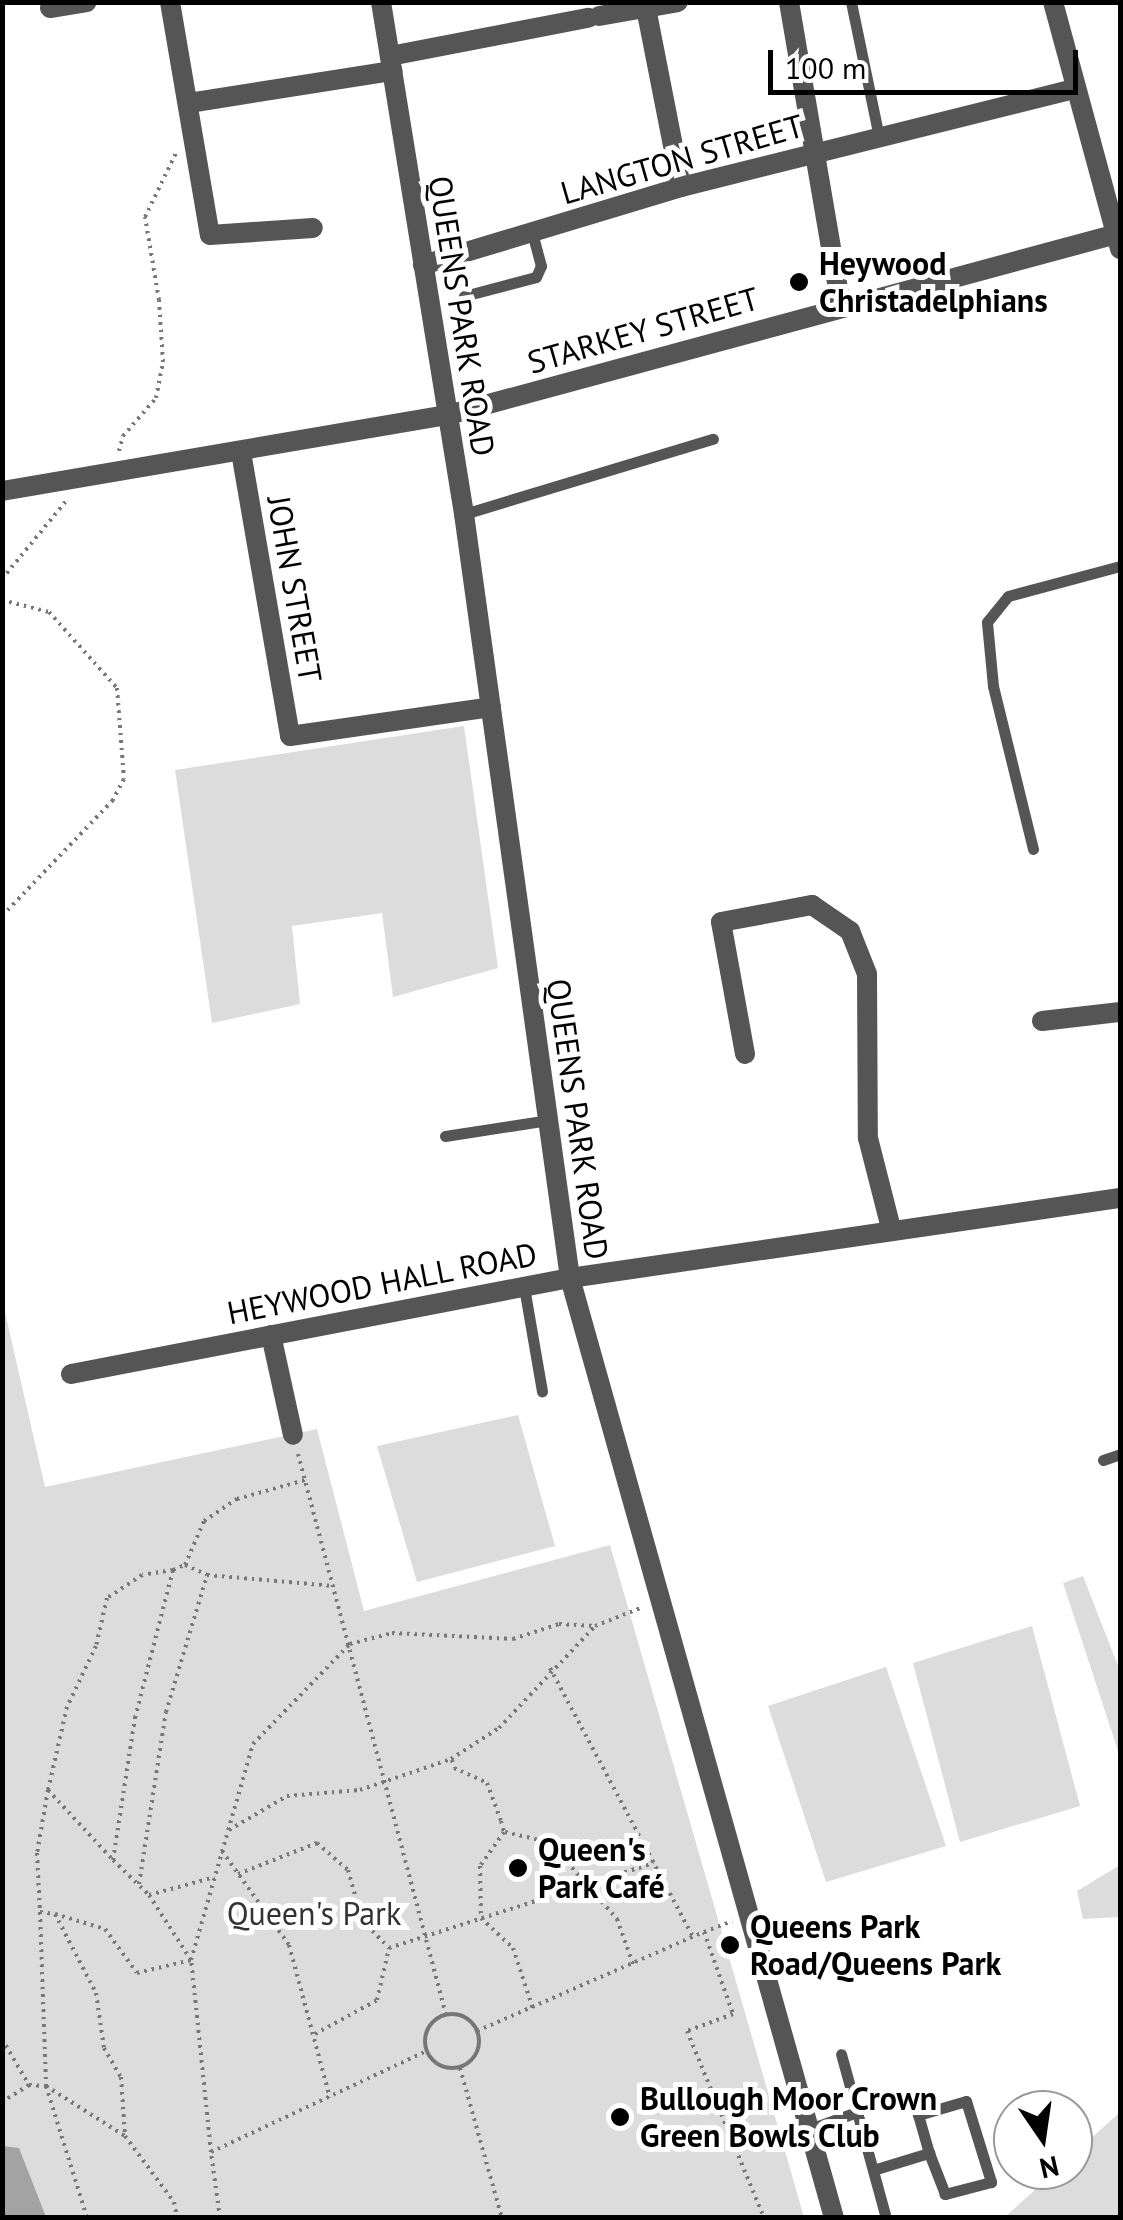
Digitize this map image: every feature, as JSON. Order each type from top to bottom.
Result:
[{"type":"street","points":[[50,8],[87,2]]},
{"type":"street","points":[[170,2],[210,235],[312,228]]},
{"type":"street","name":"QUEENS PARK ROAD","points":[[381,2],[464,514],[570,1278],[657,1604],[834,2218]]},
{"type":"street","points":[[189,103],[678,2]]},
{"type":"street","points":[[789,2],[841,306]]},
{"type":"street","points":[[1053,2],[1119,239]]},
{"type":"street","points":[[646,8],[681,187]]},
{"type":"street","name":"LANGTON STREET","points":[[423,266],[681,187],[1075,89]]},
{"type":"street","name":"STARKEY STREET","points":[[2,492],[448,416],[841,306],[1119,239]]},
{"type":"street","name":"JOHN STREET","points":[[241,452],[290,736],[491,707]]},
{"type":"street","points":[[745,1054],[721,922],[812,906],[850,931],[866,974],[868,1138],[891,1228]]},
{"type":"street","points":[[1042,1022],[1120,1012]]},
{"type":"street","name":"HEYWOOD HALL ROAD","points":[[71,1374],[570,1278],[891,1228],[1120,1198]]},
{"type":"street","points":[[271,1335],[293,1435]]},
{"type":"lane","points":[[852,2],[879,137]]},
{"type":"lane","points":[[464,296],[536,276],[540,266],[532,232]]},
{"type":"lane","points":[[464,514],[714,439]]},
{"type":"lane","points":[[1033,850],[993,686],[986,622],[1008,596],[1120,566]]},
{"type":"lane","points":[[445,1136],[548,1120]]},
{"type":"lane","points":[[524,1287],[542,1392]]},
{"type":"lane","points":[[1104,1460],[1120,1454]]},
{"type":"lane","points":[[841,2054],[886,2218]]},
{"type":"lane","points":[[966,2101],[991,2182],[945,2194],[930,2153],[918,2115],[966,2101]]},
{"type":"lane","points":[[808,2130],[858,2112]]},
{"type":"lane","points":[[873,2170],[930,2153]]},
{"type":"path","points":[[113,473],[123,436],[156,398],[163,362],[145,217],[152,192],[183,142],[194,136]]},
{"type":"path","points":[[2,579],[69,497]]},
{"type":"path","points":[[2,600],[49,612],[117,688],[124,779],[114,800],[2,916]]},
{"type":"path","points":[[293,1435],[429,1934],[446,2015]]},
{"type":"path","points":[[186,1565],[204,1521],[237,1499],[305,1480]]},
{"type":"path","points":[[86,2218],[46,2086],[37,1854],[67,1707],[96,1646],[107,1598],[142,1575],[186,1565],[207,1575],[334,1586]]},
{"type":"path","points":[[113,1860],[135,1718],[173,1570]]},
{"type":"path","points":[[139,1884],[166,1712],[207,1575]]},
{"type":"path","points":[[220,2218],[190,1960],[253,1744],[350,1644],[392,1633],[513,1639],[559,1624],[595,1626],[657,1604]]},
{"type":"path","points":[[228,1830],[287,1796],[386,1782],[452,1759],[499,1728],[550,1668],[595,1626]]},
{"type":"path","points":[[550,1668],[694,1937]]},
{"type":"path","points":[[452,1759],[454,1768],[487,1783],[504,1832]]},
{"type":"path","points":[[48,1790],[139,1884],[190,1960]]},
{"type":"path","points":[[504,1832],[542,1841],[588,1884],[616,1919],[634,1964]]},
{"type":"path","points":[[504,1832],[480,1866],[481,1918],[486,1930],[513,1948],[533,2009]]},
{"type":"path","points":[[238,1874],[317,1843],[348,1870],[362,1920],[389,1948]]},
{"type":"path","points":[[222,1852],[289,1945],[330,2098]]},
{"type":"path","points":[[389,1948],[654,1863]]},
{"type":"path","points":[[148,1895],[214,1877]]},
{"type":"path","points":[[40,1912],[105,1929],[137,1973],[190,1960]]},
{"type":"path","points":[[55,1914],[96,1993],[104,2048],[121,2076],[125,2136]]},
{"type":"path","points":[[477,2031],[746,1916]]},
{"type":"path","points":[[704,1932],[733,2014],[687,2031],[764,2218]]},
{"type":"path","points":[[314,2034],[377,2000],[389,1948]]},
{"type":"path","points":[[446,2015],[461,2016],[477,2031],[474,2057],[460,2068],[436,2064],[426,2051],[426,2033],[446,2015]]},
{"type":"path","points":[[2,2039],[29,2085]]},
{"type":"path","points":[[211,2152],[426,2051]]},
{"type":"path","points":[[460,2068],[502,2218]]},
{"type":"path","points":[[2,2102],[29,2085],[46,2086],[125,2136],[174,2202],[177,2218]]},
{"type":"green space","points":[[464,726],[498,968],[393,997],[382,913],[292,926],[300,1004],[212,1023],[175,770]]},
{"type":"green space","name":"Queen's Park","points":[[2,1299],[45,1487],[317,1429],[364,1611],[610,1545],[804,2217],[3,2217]]},
{"type":"green space","points":[[518,1415],[555,1546],[417,1582],[377,1446]]},
{"type":"green space","points":[[1083,1576],[1120,1671],[1120,1757],[1063,1583]]},
{"type":"green space","points":[[1032,1626],[1080,1806],[960,1842],[913,1663]]},
{"type":"green space","points":[[886,1667],[946,1846],[826,1882],[768,1706]]},
{"type":"green space","points":[[1120,1865],[1120,1917],[1083,1919],[1077,1891]]},
{"type":"green space","points":[[1120,2112],[1120,2217],[1005,2217],[1035,2190],[1093,2190],[1093,2137]]},
{"type":"shaded area","points":[[3,2146],[19,2148],[46,2217],[3,2217]]},
{"type":"place","name":"Heywood Christadelphians","points":[[799,282]]},
{"type":"place","name":"Queen's Park Café","points":[[518,1868]]},
{"type":"place","name":"Queens Park Road/Queens Park","points":[[730,1945]]},
{"type":"place","name":"Bullough Moor Crown Green Bowls Club","points":[[620,2117]]}]
